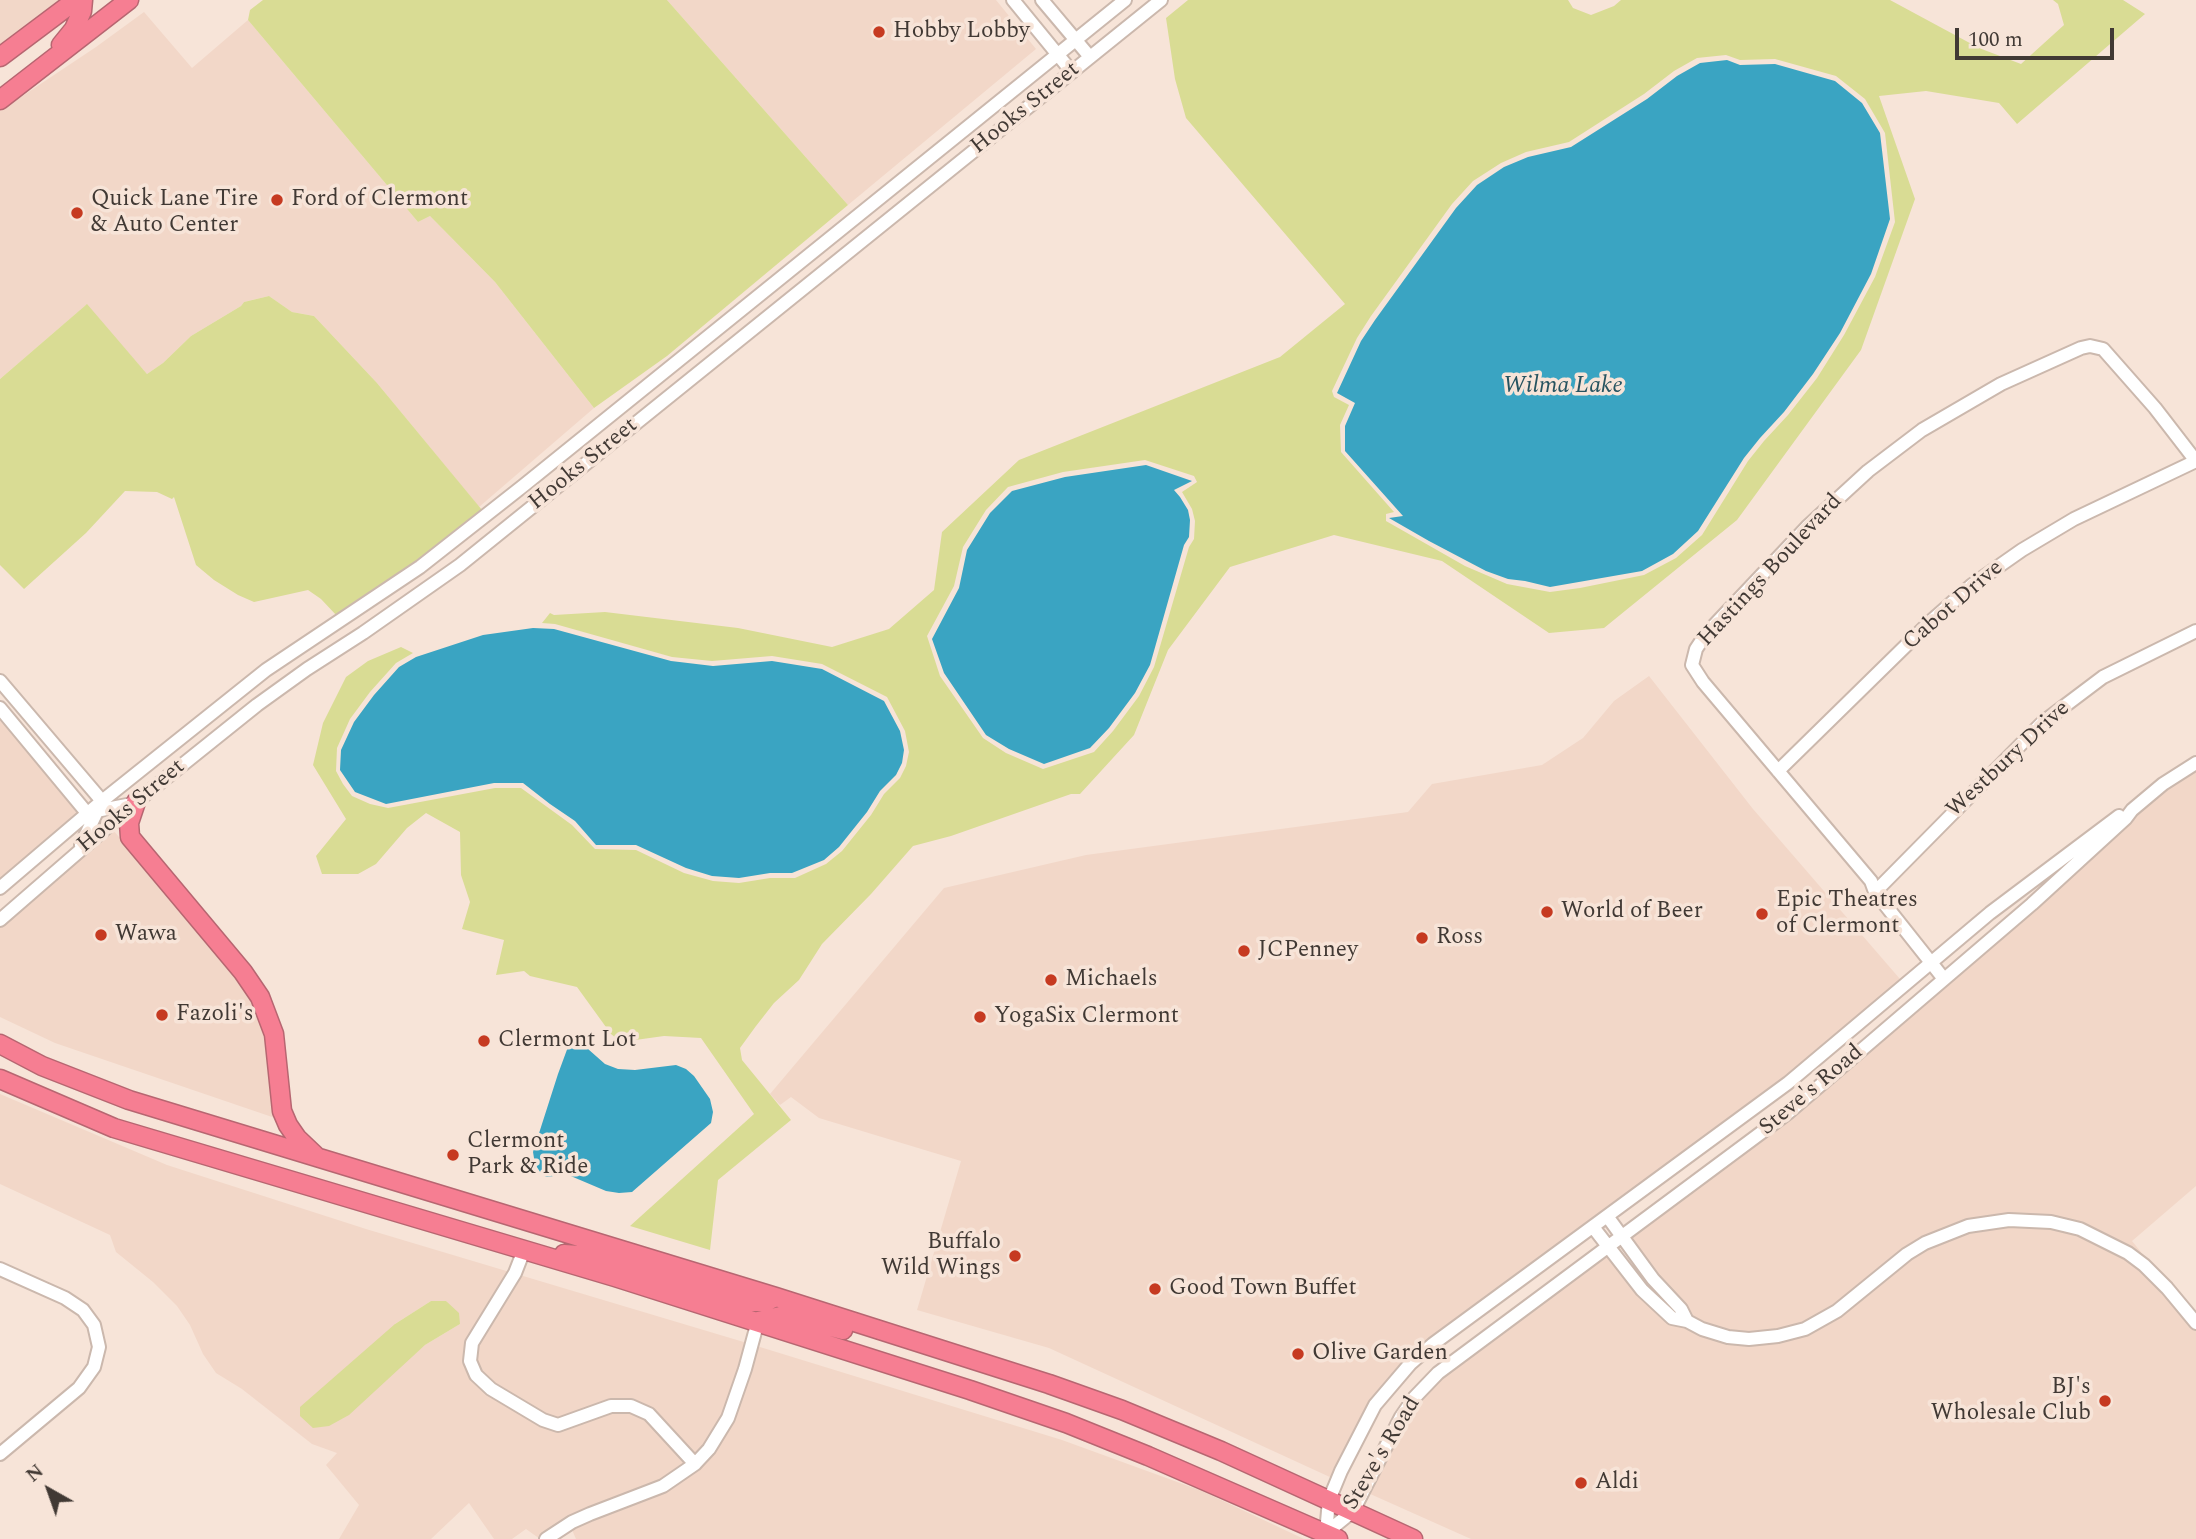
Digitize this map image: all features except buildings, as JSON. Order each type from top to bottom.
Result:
[{"type":"highway","points":[[0,57],[76,0]]},
{"type":"highway","points":[[44,67],[74,29],[82,11],[83,0]]},
{"type":"highway","points":[[0,100],[44,67],[107,9],[129,0]]},
{"type":"highway","points":[[136,802],[129,822],[130,837],[243,972],[260,997],[274,1034],[282,1111],[298,1138],[320,1159]]},
{"type":"highway","points":[[0,1044],[43,1066],[129,1100],[776,1297],[1022,1375],[1122,1410],[1221,1451],[1413,1539]]},
{"type":"highway","points":[[0,1079],[114,1128],[758,1321],[970,1390],[1066,1423],[1206,1479],[1332,1536]]},
{"type":"highway","points":[[414,1217],[440,1215],[473,1205]]},
{"type":"highway","points":[[527,1251],[593,1256],[746,1303],[765,1302],[776,1297]]},
{"type":"highway","points":[[758,1321],[785,1315],[797,1317],[958,1366],[1022,1375]]},
{"type":"street","points":[[1013,0],[1072,72]]},
{"type":"street","points":[[1042,0],[1090,57]]},
{"type":"street","name":"Hooks Street","points":[[0,888],[266,670],[420,567],[1125,0]]},
{"type":"street","name":"Hooks Street","points":[[0,920],[136,802],[257,705],[460,565],[1161,0]]},
{"type":"street","points":[[766,290],[780,307]]},
{"type":"street","name":"Hastings Boulevard","points":[[1944,979],[1875,892],[1871,881],[1711,692],[1692,665],[1696,649],[1706,634],[1807,527],[1868,471],[1922,430],[2001,384],[2081,348],[2090,346],[2103,349],[2155,408],[2196,461]]},
{"type":"street","name":"Cabot Drive","points":[[1778,771],[1930,622],[1972,585],[2022,550],[2074,519],[2196,461]]},
{"type":"street","name":"Westbury Drive","points":[[1875,892],[2042,723],[2103,677],[2196,631]]},
{"type":"street","points":[[0,681],[96,808]]},
{"type":"street","points":[[0,708],[96,808],[128,806],[136,802]]},
{"type":"street","name":"Steve's Road","points":[[1332,1536],[1353,1511],[1407,1407],[1430,1381],[1457,1358],[1789,1112],[2032,904],[2162,784],[2196,763]]},
{"type":"street","points":[[69,860],[83,843],[96,808]]},
{"type":"street","name":"Steve's Road","points":[[1332,1536],[1329,1500],[1341,1471],[1375,1405],[1410,1364],[1433,1344],[1788,1083],[1990,914],[2122,813],[2132,810]]},
{"type":"street","points":[[1607,1216],[1653,1279],[1681,1309],[1687,1321]]},
{"type":"street","points":[[1593,1227],[1655,1304],[1672,1318],[1687,1321],[1715,1333],[1749,1339],[1778,1336],[1805,1329],[1837,1311],[1891,1266],[1924,1243],[1986,1222],[2031,1220],[2080,1229],[2128,1253],[2167,1288],[2196,1323]]},
{"type":"street","points":[[527,1251],[472,1343],[470,1361],[476,1375],[491,1389],[543,1420],[558,1425],[611,1406],[631,1406],[649,1414],[695,1464]]},
{"type":"street","points":[[0,1454],[85,1381],[97,1359],[99,1343],[94,1325],[83,1310],[65,1298],[1,1271]]},
{"type":"street","points":[[546,1539],[572,1522],[663,1486],[695,1464],[720,1435],[729,1418],[746,1369],[758,1321]]},
{"type":"shaded area","points":[[0,0],[63,0],[0,46]]},
{"type":"shaded area","points":[[667,0],[996,0],[1036,49],[848,205]]},
{"type":"shaded area","points":[[144,12],[192,68],[248,20],[418,222],[430,216],[495,282],[594,408],[479,507],[377,383],[314,316],[292,312],[269,296],[244,302],[191,336],[163,363],[147,374],[86,305],[0,379],[0,111]]},
{"type":"shaded area","points":[[1649,676],[1753,809],[1900,979],[1793,1071],[1409,1356],[1332,1478],[1049,1348],[917,1310],[961,1161],[819,1118],[791,1097],[780,1105],[770,1094],[944,888],[1086,855],[1408,812],[1432,784],[1542,765],[1583,738],[1614,701]]},
{"type":"shaded area","points":[[0,718],[79,812],[0,880]]},
{"type":"shaded area","points":[[2196,768],[2196,1186],[2132,1241],[2149,1262],[2130,1248],[2080,1223],[2031,1214],[1985,1216],[1954,1224],[1921,1238],[1895,1255],[1833,1307],[1803,1323],[1777,1330],[1749,1333],[1728,1331],[1704,1324],[1690,1316],[1630,1238],[1793,1118],[1923,1006],[2121,827]]},
{"type":"shaded area","points":[[113,830],[242,980],[263,1015],[278,1119],[55,1043],[0,1017],[0,928]]},
{"type":"shaded area","points":[[0,1094],[167,1165],[366,1229],[1062,1440],[1202,1491],[1304,1539],[576,1539],[569,1523],[547,1539],[540,1539],[526,1529],[512,1539],[494,1539],[469,1503],[431,1539],[339,1539],[359,1505],[326,1465],[337,1453],[312,1444],[242,1389],[216,1373],[177,1306],[116,1252],[110,1235],[0,1184]],"holes":[[[431,1301],[446,1301],[460,1324],[414,1354],[395,1324]]]},
{"type":"shaded area","points":[[2010,1226],[2051,1228],[2079,1234],[2125,1258],[2163,1292],[2196,1331],[2196,1539],[1471,1539],[1368,1493],[1400,1430],[1434,1385],[1608,1255],[1643,1300],[1670,1323],[1751,1345],[1781,1342],[1807,1335],[1825,1326],[1928,1248],[1970,1231]]},
{"type":"green space","points":[[263,0],[667,0],[848,205],[667,356],[594,408],[495,282],[430,216],[418,222],[248,20],[250,10]]},
{"type":"green space","points":[[1188,0],[1568,0],[1573,8],[1591,15],[1614,6],[1621,0],[1890,0],[1979,48],[2021,64],[2064,25],[2058,4],[2053,0],[2123,0],[2145,14],[2017,124],[1999,103],[1926,91],[1879,96],[1915,199],[1861,350],[1737,520],[1604,628],[1549,633],[1442,561],[1334,535],[1230,567],[1168,650],[1134,735],[1080,794],[1071,794],[951,836],[913,846],[822,944],[799,980],[774,1003],[756,1026],[740,1048],[742,1060],[791,1120],[718,1180],[710,1250],[630,1226],[754,1114],[701,1038],[664,1036],[621,1042],[611,1034],[577,987],[530,976],[524,971],[496,975],[504,940],[462,929],[470,902],[461,875],[460,832],[426,813],[407,828],[376,864],[358,874],[322,874],[316,856],[346,819],[313,765],[323,723],[346,677],[368,661],[401,647],[413,653],[396,663],[370,692],[350,719],[337,748],[336,771],[352,796],[388,808],[495,788],[521,788],[572,825],[595,849],[636,850],[684,873],[713,881],[739,883],[770,878],[795,878],[826,864],[842,851],[884,794],[900,778],[906,766],[909,752],[905,731],[887,697],[822,664],[772,656],[712,661],[672,657],[555,624],[542,623],[550,613],[605,612],[738,628],[832,647],[889,629],[934,590],[942,532],[1019,460],[1280,357],[1345,304],[1186,118],[1175,79],[1166,18]],"holes":[[[1726,55],[1740,60],[1775,59],[1836,76],[1865,99],[1885,133],[1895,222],[1875,277],[1817,378],[1748,461],[1702,535],[1676,558],[1644,575],[1550,592],[1507,584],[1465,566],[1386,521],[1386,514],[1394,512],[1341,452],[1340,425],[1349,405],[1334,397],[1332,391],[1357,338],[1371,316],[1452,204],[1473,181],[1501,163],[1526,152],[1569,142],[1697,58]],[[1145,460],[1194,476],[1197,482],[1182,492],[1192,509],[1195,521],[1194,539],[1189,547],[1154,667],[1139,696],[1094,752],[1043,769],[1006,753],[983,738],[940,676],[927,636],[954,586],[963,547],[986,510],[1008,487],[1063,472]]]},
{"type":"green space","points":[[269,296],[292,312],[314,316],[377,383],[482,510],[416,562],[337,616],[308,590],[254,602],[214,580],[196,565],[174,497],[172,499],[157,492],[125,491],[86,533],[24,589],[0,565],[0,379],[87,304],[147,374],[163,363],[191,336],[244,302]]},
{"type":"green space","points":[[431,1301],[446,1301],[459,1313],[460,1324],[425,1345],[349,1415],[329,1426],[313,1428],[300,1416],[300,1407],[395,1324]]},
{"type":"water","name":"Wilma Lake","points":[[1727,60],[1740,65],[1775,64],[1835,81],[1862,103],[1880,133],[1890,219],[1871,274],[1840,333],[1784,412],[1744,458],[1698,531],[1673,554],[1642,571],[1550,587],[1508,579],[1486,571],[1389,518],[1403,516],[1345,451],[1345,426],[1355,403],[1337,393],[1361,341],[1456,208],[1477,185],[1504,167],[1528,157],[1571,147],[1700,63]]},
{"type":"water","points":[[1146,465],[1192,481],[1174,490],[1188,510],[1189,537],[1184,545],[1150,665],[1135,693],[1090,748],[1044,764],[1009,749],[986,735],[944,673],[932,639],[959,588],[967,550],[990,513],[1012,491],[1065,477]]},
{"type":"water","points":[[533,628],[554,629],[671,661],[713,666],[772,661],[822,669],[884,701],[900,731],[904,750],[902,763],[896,775],[880,791],[839,847],[824,860],[792,873],[739,878],[712,876],[686,868],[636,845],[596,845],[575,821],[523,783],[494,783],[386,804],[355,792],[340,770],[341,750],[354,722],[399,667],[416,657],[483,635]]},
{"type":"water","points":[[578,1033],[588,1049],[605,1064],[618,1069],[635,1070],[676,1065],[686,1069],[710,1099],[713,1112],[711,1123],[632,1192],[606,1191],[566,1174],[547,1177],[542,1175],[535,1164],[533,1152],[558,1074],[572,1036]]},
{"type":"place","name":"Hobby Lobby","points":[[879,32]]},
{"type":"place","name":"Ford of Clermont","points":[[277,200]]},
{"type":"place","name":"Quick Lane Tire & Auto Center","points":[[77,213]]},
{"type":"place","name":"World of Beer","points":[[1547,912]]},
{"type":"place","name":"Epic Theatres of Clermont","points":[[1762,914]]},
{"type":"place","name":"Wawa","points":[[101,935]]},
{"type":"place","name":"Ross","points":[[1422,938]]},
{"type":"place","name":"JCPenney","points":[[1244,951]]},
{"type":"place","name":"Michaels","points":[[1051,980]]},
{"type":"place","name":"Fazoli's","points":[[162,1015]]},
{"type":"place","name":"YogaSix Clermont","points":[[980,1017]]},
{"type":"place","name":"Clermont Lot","points":[[484,1041]]},
{"type":"place","name":"Clermont Park & Ride","points":[[453,1155]]},
{"type":"place","name":"Buffalo Wild Wings","points":[[1015,1256]]},
{"type":"place","name":"Good Town Buffet","points":[[1155,1289]]},
{"type":"place","name":"Olive Garden","points":[[1298,1354]]},
{"type":"place","name":"BJ's Wholesale Club","points":[[2105,1401]]},
{"type":"place","name":"Aldi","points":[[1581,1483]]}]
